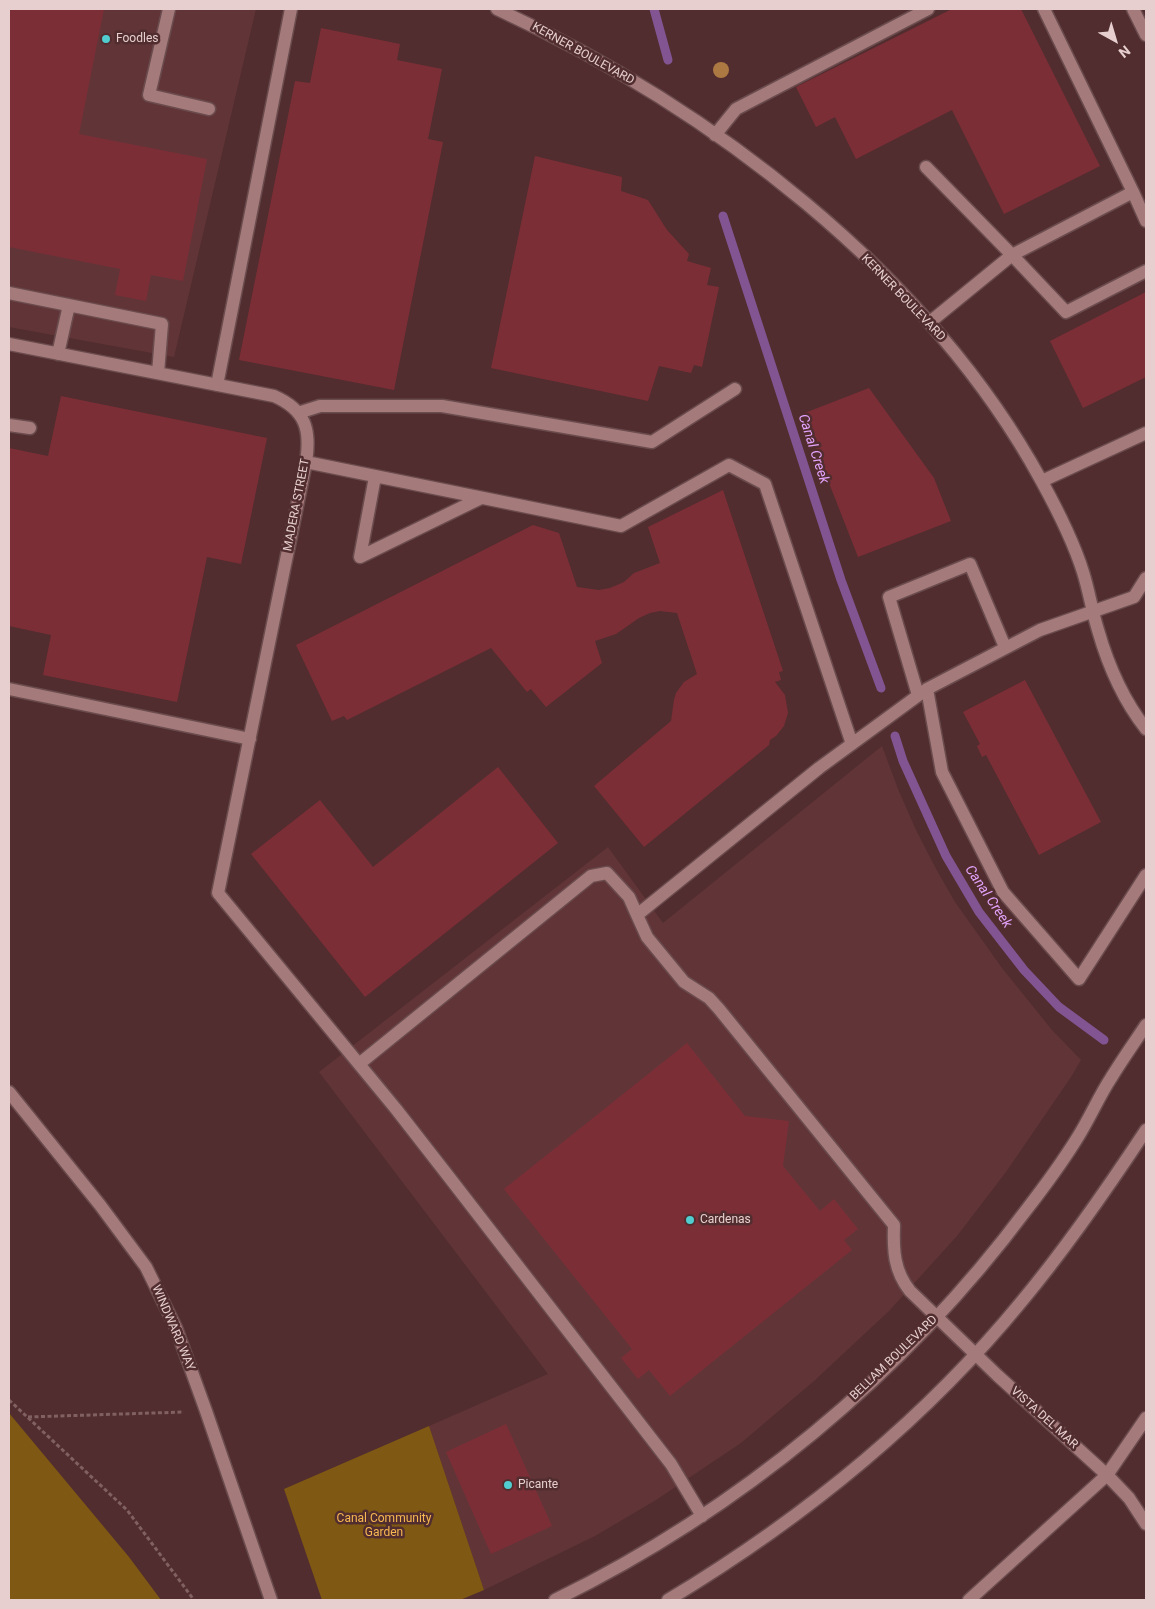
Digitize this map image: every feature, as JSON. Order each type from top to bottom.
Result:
[{"type":"street","points":[[169,9],[149,95],[209,109]]},
{"type":"street","points":[[217,385],[291,9]]},
{"type":"street","name":"KERNER BOULEVARD","points":[[497,9],[545,32],[621,74],[655,94],[716,135],[771,177],[836,231],[891,282],[930,322],[963,362],[1015,435],[1042,482],[1076,553],[1083,573],[1098,634],[1113,672],[1132,708],[1146,729]]},
{"type":"street","points":[[716,135],[736,109],[928,9]]},
{"type":"street","points":[[1044,9],[1146,222]]},
{"type":"street","points":[[1133,9],[1146,35]]},
{"type":"street","points":[[926,166],[1066,312],[1146,271]]},
{"type":"street","points":[[930,322],[1012,255],[1133,192]]},
{"type":"street","points":[[9,293],[162,324],[158,373]]},
{"type":"street","points":[[58,354],[69,305]]},
{"type":"street","name":"MADERA STREET","points":[[9,344],[274,396],[288,402],[305,424],[308,436],[306,462],[218,893],[359,1064]]},
{"type":"street","points":[[298,413],[320,406],[442,406],[652,442],[735,389]]},
{"type":"street","points":[[9,425],[30,428]]},
{"type":"street","points":[[1042,482],[1146,433]]},
{"type":"street","points":[[306,462],[621,526],[729,466],[765,484],[852,744]]},
{"type":"street","points":[[375,477],[360,557],[481,498]]},
{"type":"street","points":[[1005,647],[970,564],[888,597],[923,692],[942,772],[1003,892],[1080,979],[1146,875]]},
{"type":"street","points":[[637,915],[852,744],[923,692],[1040,630],[1134,597],[1146,578]]},
{"type":"street","points":[[9,689],[250,738]]},
{"type":"street","name":"VISTA DEL MAR","points":[[359,1064],[591,876],[607,873],[616,881],[628,897],[647,937],[684,982],[709,998],[719,1008],[894,1225],[893,1252],[898,1273],[903,1282],[936,1318],[1107,1475],[1129,1498],[1146,1524]]},
{"type":"street","name":"BELLAM BOULEVARD","points":[[555,1600],[613,1569],[702,1516],[796,1447],[840,1411],[882,1372],[936,1318],[997,1249],[1076,1141],[1109,1080],[1146,1026]]},
{"type":"street","points":[[359,1064],[665,1456],[702,1516]]},
{"type":"street","name":"WINDWARD WAY","points":[[9,1092],[100,1205],[146,1267],[176,1328],[271,1600]]},
{"type":"street","points":[[668,1600],[757,1544],[809,1506],[882,1445],[928,1402],[975,1354],[1060,1254],[1146,1130]]},
{"type":"street","points":[[969,1600],[1107,1475],[1146,1418]]},
{"type":"path","points":[[9,1400],[127,1510],[194,1600]]},
{"type":"path","points":[[27,1418],[206,1411]]},
{"type":"shaded area","points":[[9,9],[256,9],[174,357],[9,327]]},
{"type":"shaded area","points":[[882,746],[916,830],[955,902],[1002,968],[1052,1030],[1081,1060],[1006,1172],[957,1236],[889,1311],[814,1381],[741,1443],[656,1500],[595,1536],[484,1590],[429,1426],[548,1374],[319,1072],[608,847],[663,923]]},
{"type":"green space","points":[[9,1413],[129,1557],[161,1600],[9,1600]]},
{"type":"green space","name":"Canal Community Garden","points":[[429,1426],[484,1590],[460,1600],[322,1600],[284,1489]]},
{"type":"building","points":[[9,9],[104,9],[79,134],[207,159],[183,281],[151,275],[146,301],[115,295],[120,269],[9,247]]},
{"type":"building","points":[[952,9],[1021,9],[1100,166],[1004,214],[952,110],[856,159],[835,117],[816,127],[796,87]]},
{"type":"building","points":[[321,28],[400,44],[397,60],[442,69],[428,139],[443,142],[394,390],[239,360],[295,81],[310,83]]},
{"type":"building","points":[[535,156],[622,177],[621,191],[648,200],[667,230],[689,254],[687,261],[711,268],[707,285],[719,287],[702,367],[694,365],[691,373],[659,366],[648,401],[491,368]]},
{"type":"building","points":[[1146,292],[1146,377],[1083,408],[1050,341]]},
{"type":"building","points":[[869,388],[934,478],[951,521],[858,557],[802,414]]},
{"type":"building","points":[[61,396],[267,438],[241,564],[207,557],[177,702],[43,675],[51,635],[9,626],[9,448],[48,456]]},
{"type":"building","points":[[723,490],[783,671],[779,672],[781,680],[775,682],[785,695],[788,713],[784,726],[770,740],[769,745],[644,847],[594,786],[671,721],[676,693],[684,682],[697,674],[677,613],[660,611],[650,613],[639,618],[616,634],[595,641],[602,663],[546,707],[531,689],[527,692],[491,648],[347,720],[344,716],[332,721],[296,645],[533,525],[559,533],[577,587],[599,590],[610,588],[624,582],[634,573],[660,563],[648,527]]},
{"type":"building","points":[[1025,680],[1101,822],[1039,855],[986,755],[982,757],[977,746],[980,744],[963,712]]},
{"type":"building","points":[[498,767],[558,843],[365,997],[251,854],[320,800],[373,867]]},
{"type":"building","name":"Cardenas","points":[[687,1043],[745,1116],[789,1121],[783,1166],[820,1211],[834,1199],[858,1229],[844,1240],[852,1250],[670,1396],[649,1370],[638,1379],[621,1358],[632,1349],[504,1189]]},
{"type":"building","points":[[506,1424],[552,1526],[491,1554],[446,1452]]},
{"type":"waterway","name":"Canal Creek","points":[[654,9],[668,60]]},
{"type":"waterway","name":"Canal Creek","points":[[723,216],[841,580],[881,688]]},
{"type":"waterway","name":"Canal Creek","points":[[895,736],[903,761],[946,856],[979,912],[1024,970],[1059,1007],[1104,1040]]},
{"type":"place","name":"Foodles","points":[[106,39]]},
{"type":"place","name":"Cardenas","points":[[690,1220]]},
{"type":"place","name":"Picante","points":[[508,1485]]}]
